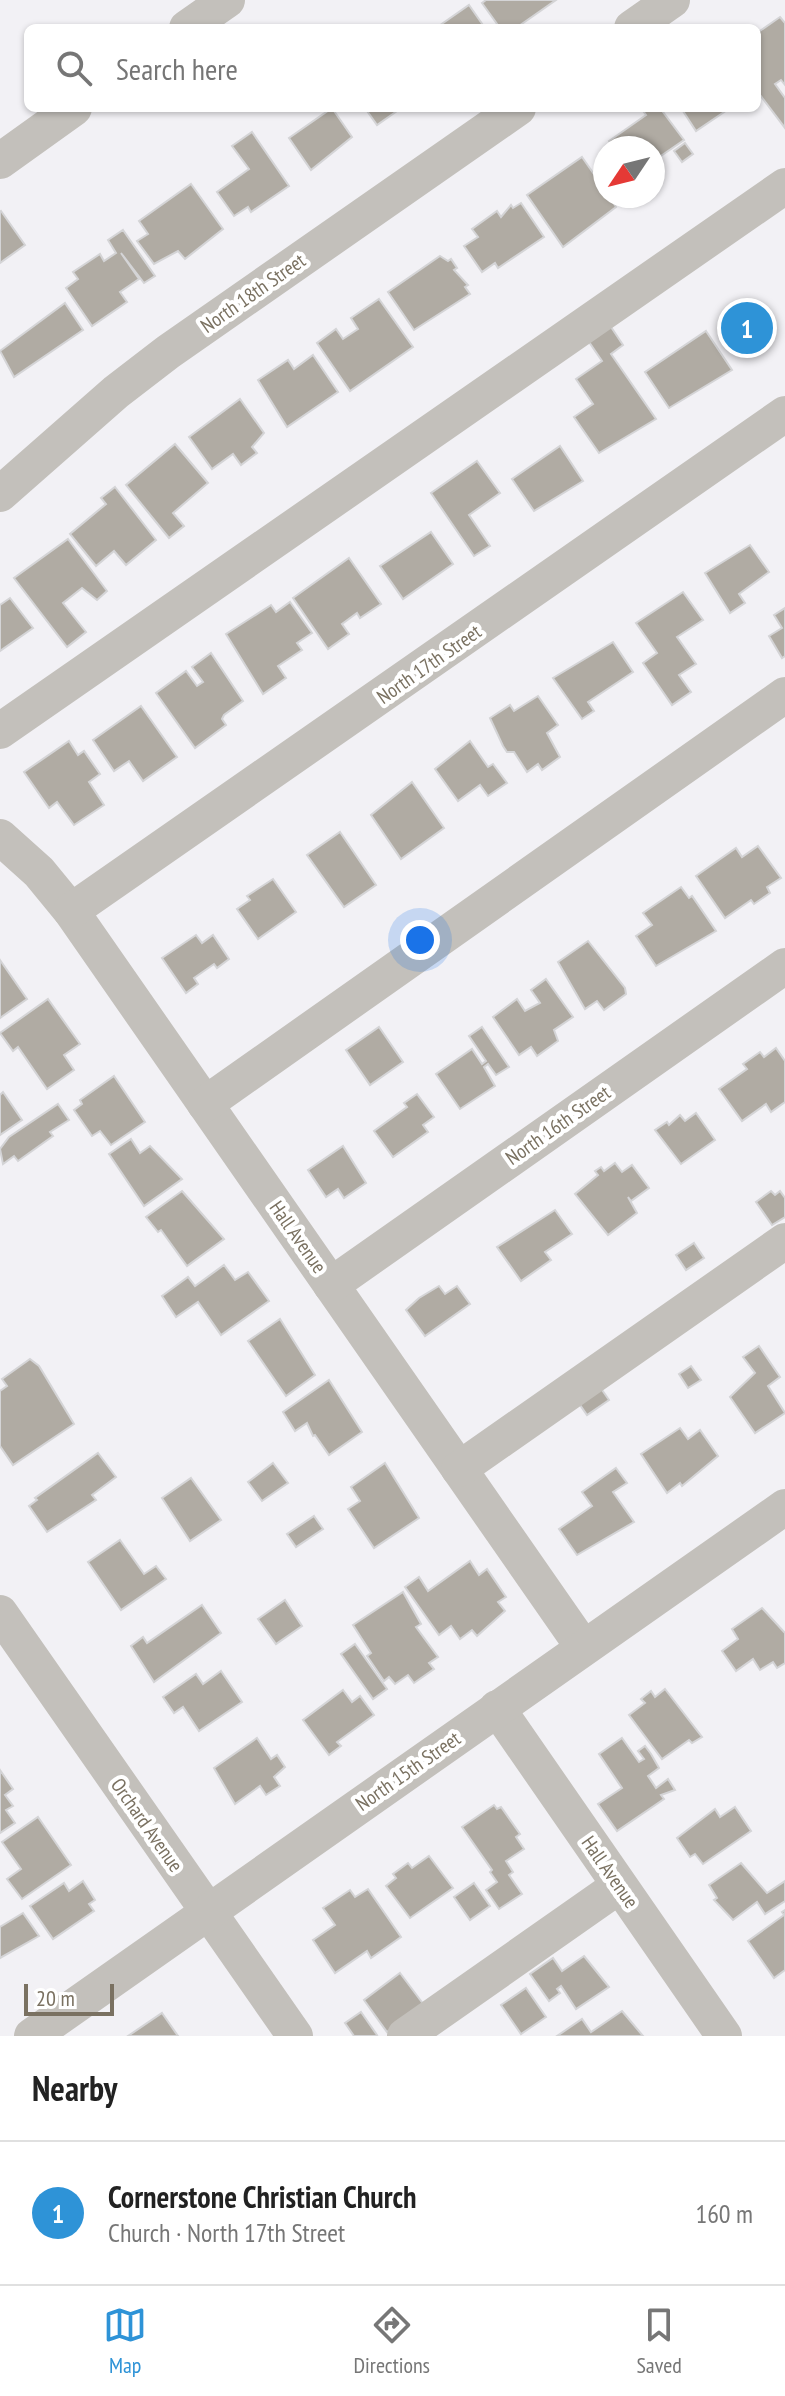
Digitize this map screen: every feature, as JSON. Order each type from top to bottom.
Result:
[{"type":"street","points":[[193,24],[227,0]]},
{"type":"street","points":[[638,24],[672,0]]},
{"type":"street","points":[[0,161],[68,112]]},
{"type":"street","name":"North 18th Street","points":[[0,494],[116,392],[168,352],[512,112]]},
{"type":"street","points":[[0,731],[785,186]]},
{"type":"street","name":"North 17th Street","points":[[71,911],[785,414]]},
{"type":"street","points":[[205,1104],[785,695]]},
{"type":"street","name":"Hall Avenue","points":[[0,837],[39,872],[71,911],[583,1647]]},
{"type":"street","name":"North 16th Street","points":[[331,1285],[785,966]]},
{"type":"street","points":[[459,1469],[785,1241]]},
{"type":"street","name":"North 15th Street","points":[[32,2036],[785,1507]]},
{"type":"street","name":"Orchard Avenue","points":[[0,1613],[295,2036]]},
{"type":"street","name":"Hall Avenue","points":[[497,1708],[724,2036]]},
{"type":"street","points":[[405,2036],[619,1886]]},
{"type":"building","points":[[486,0],[556,0],[522,24],[497,24],[482,3]]},
{"type":"building","points":[[469,5],[482,24],[442,24]]},
{"type":"building","points":[[780,17],[785,23],[785,85],[781,80],[775,84],[785,98],[785,128],[761,96],[761,30]]},
{"type":"building","points":[[326,112],[335,112],[352,137],[311,170],[289,138]]},
{"type":"building","points":[[368,112],[396,112],[377,125]]},
{"type":"building","points":[[644,112],[663,112],[684,140],[665,153],[665,136],[616,136],[646,115]]},
{"type":"building","points":[[684,112],[724,112],[696,131]]},
{"type":"building","points":[[252,132],[289,186],[251,212],[248,207],[234,216],[217,192],[249,169],[232,146]]},
{"type":"building","points":[[685,143],[693,154],[682,162],[674,151]]},
{"type":"building","points":[[582,157],[593,173],[593,208],[615,208],[563,247],[527,195]]},
{"type":"building","points":[[191,184],[223,229],[185,259],[178,251],[154,264],[137,241],[148,234],[139,221]]},
{"type":"building","points":[[521,203],[544,237],[498,268],[495,263],[482,272],[464,246],[478,237],[472,229],[497,211],[501,217],[511,205],[513,208]]},
{"type":"building","points":[[0,212],[25,245],[0,263]]},
{"type":"building","points":[[123,230],[155,276],[144,283],[121,253],[139,279],[120,292],[127,302],[92,326],[66,288],[78,279],[73,272],[100,254],[104,261],[116,253],[108,240]]},
{"type":"building","points":[[440,256],[448,261],[451,259],[457,268],[454,270],[468,285],[465,287],[470,294],[414,330],[388,292]]},
{"type":"building","points":[[379,299],[413,347],[350,391],[317,343],[336,329],[343,339],[358,329],[351,318]]},
{"type":"building","points":[[65,303],[83,330],[14,377],[0,351]]},
{"type":"building","points":[[609,324],[623,345],[611,354],[656,419],[599,453],[574,417],[593,404],[576,379],[602,361],[587,339]]},
{"type":"building","points":[[706,331],[732,370],[669,408],[645,372]]},
{"type":"building","points":[[313,355],[338,392],[287,427],[258,380],[288,360],[294,369]]},
{"type":"building","points":[[240,399],[264,433],[252,447],[257,453],[241,465],[233,454],[212,469],[189,437]]},
{"type":"building","points":[[175,444],[208,483],[173,513],[184,526],[169,538],[126,485]]},
{"type":"building","points":[[560,446],[583,481],[534,511],[512,479]]},
{"type":"building","points":[[477,461],[500,493],[469,515],[490,546],[474,556],[431,493]]},
{"type":"building","points":[[115,487],[156,540],[126,565],[114,551],[96,566],[70,534],[106,504],[101,498]]},
{"type":"building","points":[[431,532],[453,564],[403,599],[380,566]]},
{"type":"building","points":[[68,539],[107,591],[97,600],[82,588],[63,603],[86,632],[67,647],[14,578]]},
{"type":"building","points":[[750,545],[769,572],[739,594],[745,603],[730,613],[705,573]]},
{"type":"building","points":[[349,558],[381,604],[360,618],[357,613],[342,624],[349,634],[328,649],[293,598]]},
{"type":"building","points":[[683,592],[703,620],[677,637],[696,664],[679,675],[691,692],[672,705],[643,663],[657,653],[636,623]]},
{"type":"building","points":[[10,598],[33,628],[0,651],[0,605]]},
{"type":"building","points":[[290,602],[312,633],[297,643],[302,650],[278,666],[286,678],[263,694],[226,634],[271,605],[276,612]]},
{"type":"building","points":[[785,608],[785,656],[782,658],[769,636],[782,628],[774,615]]},
{"type":"building","points":[[613,642],[633,672],[588,702],[594,711],[582,719],[553,678]]},
{"type":"building","points":[[211,653],[243,701],[224,715],[222,719],[226,725],[195,748],[156,693],[186,671],[197,686],[203,682],[192,667]]},
{"type":"building","points":[[538,696],[558,725],[547,733],[560,757],[542,770],[538,764],[527,772],[514,752],[507,752],[490,718],[510,705],[514,711]]},
{"type":"building","points":[[141,706],[177,757],[143,781],[129,761],[114,771],[93,740]]},
{"type":"building","points":[[69,741],[78,755],[84,751],[100,774],[89,782],[104,805],[74,825],[57,802],[49,808],[24,772]]},
{"type":"building","points":[[470,741],[488,767],[493,764],[507,783],[488,796],[480,785],[458,801],[435,769]]},
{"type":"building","points":[[412,782],[444,828],[401,859],[371,815]]},
{"type":"building","points":[[340,832],[376,885],[344,907],[307,855]]},
{"type":"building","points":[[758,846],[781,878],[767,887],[770,893],[754,904],[751,900],[725,918],[696,876],[736,848],[742,857]]},
{"type":"building","points":[[273,879],[296,912],[258,939],[237,909],[250,900],[247,896]]},
{"type":"building","points":[[681,887],[689,898],[692,896],[716,931],[656,966],[636,936],[652,925],[643,913]]},
{"type":"building","points":[[196,935],[202,943],[213,935],[229,959],[217,968],[214,964],[194,978],[198,984],[186,993],[162,958]]},
{"type":"building","points":[[588,941],[625,988],[626,994],[604,1010],[597,1001],[585,1009],[558,962]]},
{"type":"building","points":[[0,960],[27,999],[0,1018]]},
{"type":"building","points":[[546,979],[573,1017],[554,1030],[558,1041],[537,1056],[531,1047],[519,1055],[493,1017],[517,999],[525,1011],[540,1003],[531,990]]},
{"type":"building","points":[[48,999],[80,1044],[64,1055],[74,1070],[47,1089],[18,1047],[13,1051],[0,1033]]},
{"type":"building","points":[[379,1027],[403,1062],[370,1085],[346,1050]]},
{"type":"building","points":[[482,1027],[509,1067],[496,1075],[488,1064],[484,1067],[495,1086],[460,1109],[436,1074],[472,1049],[482,1064],[486,1061],[469,1036]]},
{"type":"building","points":[[776,1048],[785,1061],[785,1102],[771,1112],[766,1104],[742,1121],[719,1089],[747,1069],[743,1064],[760,1052],[764,1057]]},
{"type":"building","points":[[114,1076],[145,1122],[111,1145],[100,1131],[92,1136],[74,1110],[82,1104],[80,1100]]},
{"type":"building","points":[[3,1092],[22,1120],[0,1135],[0,1095]]},
{"type":"building","points":[[417,1094],[434,1117],[423,1125],[428,1132],[393,1157],[374,1131],[407,1107],[404,1103]]},
{"type":"building","points":[[58,1104],[69,1120],[50,1132],[53,1136],[18,1161],[14,1156],[3,1164],[0,1149],[9,1137]]},
{"type":"building","points":[[696,1113],[715,1140],[681,1164],[655,1130],[667,1122],[669,1125],[680,1115],[685,1121]]},
{"type":"building","points":[[131,1139],[140,1153],[150,1146],[182,1179],[144,1206],[109,1154]]},
{"type":"building","points":[[343,1146],[366,1183],[344,1198],[338,1189],[326,1197],[308,1170]]},
{"type":"building","points":[[615,1163],[622,1172],[632,1165],[649,1188],[631,1201],[628,1197],[637,1213],[608,1235],[575,1194],[598,1175],[595,1171],[601,1167],[604,1171]]},
{"type":"building","points":[[182,1191],[224,1239],[187,1266],[161,1230],[158,1232],[146,1217]]},
{"type":"building","points":[[771,1191],[775,1195],[780,1191],[785,1198],[785,1217],[772,1225],[756,1202]]},
{"type":"building","points":[[555,1210],[572,1234],[545,1252],[551,1260],[521,1281],[497,1247]]},
{"type":"building","points":[[694,1243],[704,1258],[686,1270],[676,1255]]},
{"type":"building","points":[[224,1265],[235,1280],[248,1272],[269,1301],[221,1335],[198,1302],[176,1317],[162,1296],[188,1277],[195,1286]]},
{"type":"building","points":[[439,1286],[445,1294],[457,1286],[470,1304],[425,1336],[406,1310]]},
{"type":"building","points":[[280,1319],[315,1375],[286,1396],[248,1341]]},
{"type":"building","points":[[759,1346],[780,1377],[768,1386],[785,1413],[755,1433],[730,1397],[755,1373],[743,1357]]},
{"type":"building","points":[[30,1359],[39,1366],[74,1424],[13,1465],[0,1446],[0,1391],[7,1386],[2,1379]]},
{"type":"building","points":[[691,1366],[701,1380],[688,1388],[679,1374]]},
{"type":"building","points":[[329,1380],[362,1432],[329,1455],[313,1436],[307,1423],[295,1431],[283,1412]]},
{"type":"building","points":[[600,1387],[609,1400],[587,1415],[578,1402]]},
{"type":"building","points":[[680,1428],[688,1439],[700,1430],[718,1456],[682,1486],[680,1483],[667,1493],[641,1454]]},
{"type":"building","points":[[98,1453],[116,1477],[92,1495],[96,1500],[47,1532],[29,1506],[37,1500],[35,1498]]},
{"type":"building","points":[[273,1463],[288,1483],[262,1501],[248,1482]]},
{"type":"building","points":[[385,1463],[419,1518],[374,1548],[348,1509],[360,1501],[351,1487]]},
{"type":"building","points":[[616,1468],[627,1483],[613,1492],[634,1522],[577,1555],[559,1529],[592,1506],[582,1492]]},
{"type":"building","points":[[191,1478],[221,1520],[190,1541],[162,1498]]},
{"type":"building","points":[[314,1516],[323,1529],[296,1547],[287,1534]]},
{"type":"building","points":[[120,1540],[144,1574],[156,1566],[166,1579],[121,1610],[88,1562]]},
{"type":"building","points":[[470,1561],[479,1575],[487,1569],[506,1597],[498,1602],[505,1611],[477,1636],[472,1630],[460,1639],[451,1626],[439,1635],[405,1587],[419,1577],[428,1591]]},
{"type":"building","points":[[403,1592],[421,1624],[416,1627],[438,1657],[429,1663],[434,1669],[414,1683],[408,1675],[395,1684],[389,1677],[384,1681],[367,1656],[371,1653],[353,1625]]},
{"type":"building","points":[[285,1600],[302,1626],[276,1644],[258,1619]]},
{"type":"building","points":[[202,1605],[221,1633],[154,1682],[131,1646],[143,1637],[147,1643]]},
{"type":"building","points":[[762,1608],[785,1633],[785,1663],[777,1668],[773,1662],[760,1670],[753,1659],[736,1671],[722,1651],[738,1639],[732,1629]]},
{"type":"building","points":[[355,1644],[387,1689],[373,1699],[341,1654]]},
{"type":"building","points":[[221,1671],[242,1702],[199,1731],[183,1707],[174,1713],[163,1697],[196,1674],[203,1684]]},
{"type":"building","points":[[665,1689],[702,1737],[692,1743],[689,1740],[662,1759],[629,1715],[645,1703],[641,1699],[651,1691],[655,1697]]},
{"type":"building","points":[[343,1690],[352,1702],[360,1696],[374,1715],[337,1742],[341,1746],[329,1755],[303,1720]]},
{"type":"building","points":[[257,1738],[271,1759],[277,1755],[285,1767],[274,1777],[280,1786],[266,1795],[260,1786],[235,1804],[214,1768]]},
{"type":"building","points":[[622,1738],[639,1762],[644,1759],[638,1751],[645,1746],[651,1754],[659,1768],[648,1776],[656,1788],[668,1779],[675,1790],[661,1795],[664,1799],[617,1831],[598,1804],[622,1788],[599,1754]]},
{"type":"building","points":[[0,1770],[13,1789],[5,1795],[13,1806],[6,1810],[15,1823],[0,1833]]},
{"type":"building","points":[[494,1805],[497,1809],[501,1807],[520,1834],[516,1837],[524,1849],[506,1861],[513,1872],[509,1875],[522,1894],[499,1909],[486,1890],[497,1882],[490,1872],[492,1870],[462,1827]]},
{"type":"building","points":[[735,1807],[751,1831],[703,1864],[695,1854],[690,1857],[677,1838],[715,1809],[720,1817]]},
{"type":"building","points":[[38,1817],[71,1865],[22,1899],[7,1879],[21,1869],[2,1842]]},
{"type":"building","points":[[429,1856],[453,1888],[410,1918],[386,1886],[396,1878],[393,1874],[408,1863],[412,1868]]},
{"type":"building","points":[[741,1863],[767,1893],[785,1881],[785,1901],[765,1914],[757,1902],[733,1920],[714,1900],[717,1898],[709,1885]]},
{"type":"building","points":[[83,1881],[95,1900],[89,1904],[94,1911],[53,1939],[30,1906],[64,1883],[69,1891]]},
{"type":"building","points":[[474,1883],[490,1906],[470,1920],[454,1897]]},
{"type":"building","points":[[368,1889],[401,1937],[371,1958],[367,1951],[335,1973],[313,1940],[335,1925],[323,1908],[350,1890],[355,1897]]},
{"type":"building","points":[[785,1910],[785,1970],[774,1978],[748,1941],[784,1915],[782,1912]]},
{"type":"building","points":[[23,1913],[39,1936],[0,1958],[0,1927]]},
{"type":"building","points":[[584,1956],[609,1987],[576,2009],[561,1986],[557,1989],[560,1993],[549,2001],[530,1974],[553,1958],[562,1971]]},
{"type":"building","points":[[400,1973],[424,2005],[387,2032],[364,2000]]},
{"type":"building","points":[[526,1988],[546,2017],[521,2034],[501,2005]]},
{"type":"building","points":[[622,2011],[643,2036],[557,2036],[582,2019],[591,2032]]},
{"type":"building","points":[[361,2012],[377,2035],[354,2036],[345,2023]]},
{"type":"building","points":[[162,2013],[178,2036],[128,2036]]},
{"type":"place","name":"Cornerstone Christian Church","points":[[747,328]]}]
